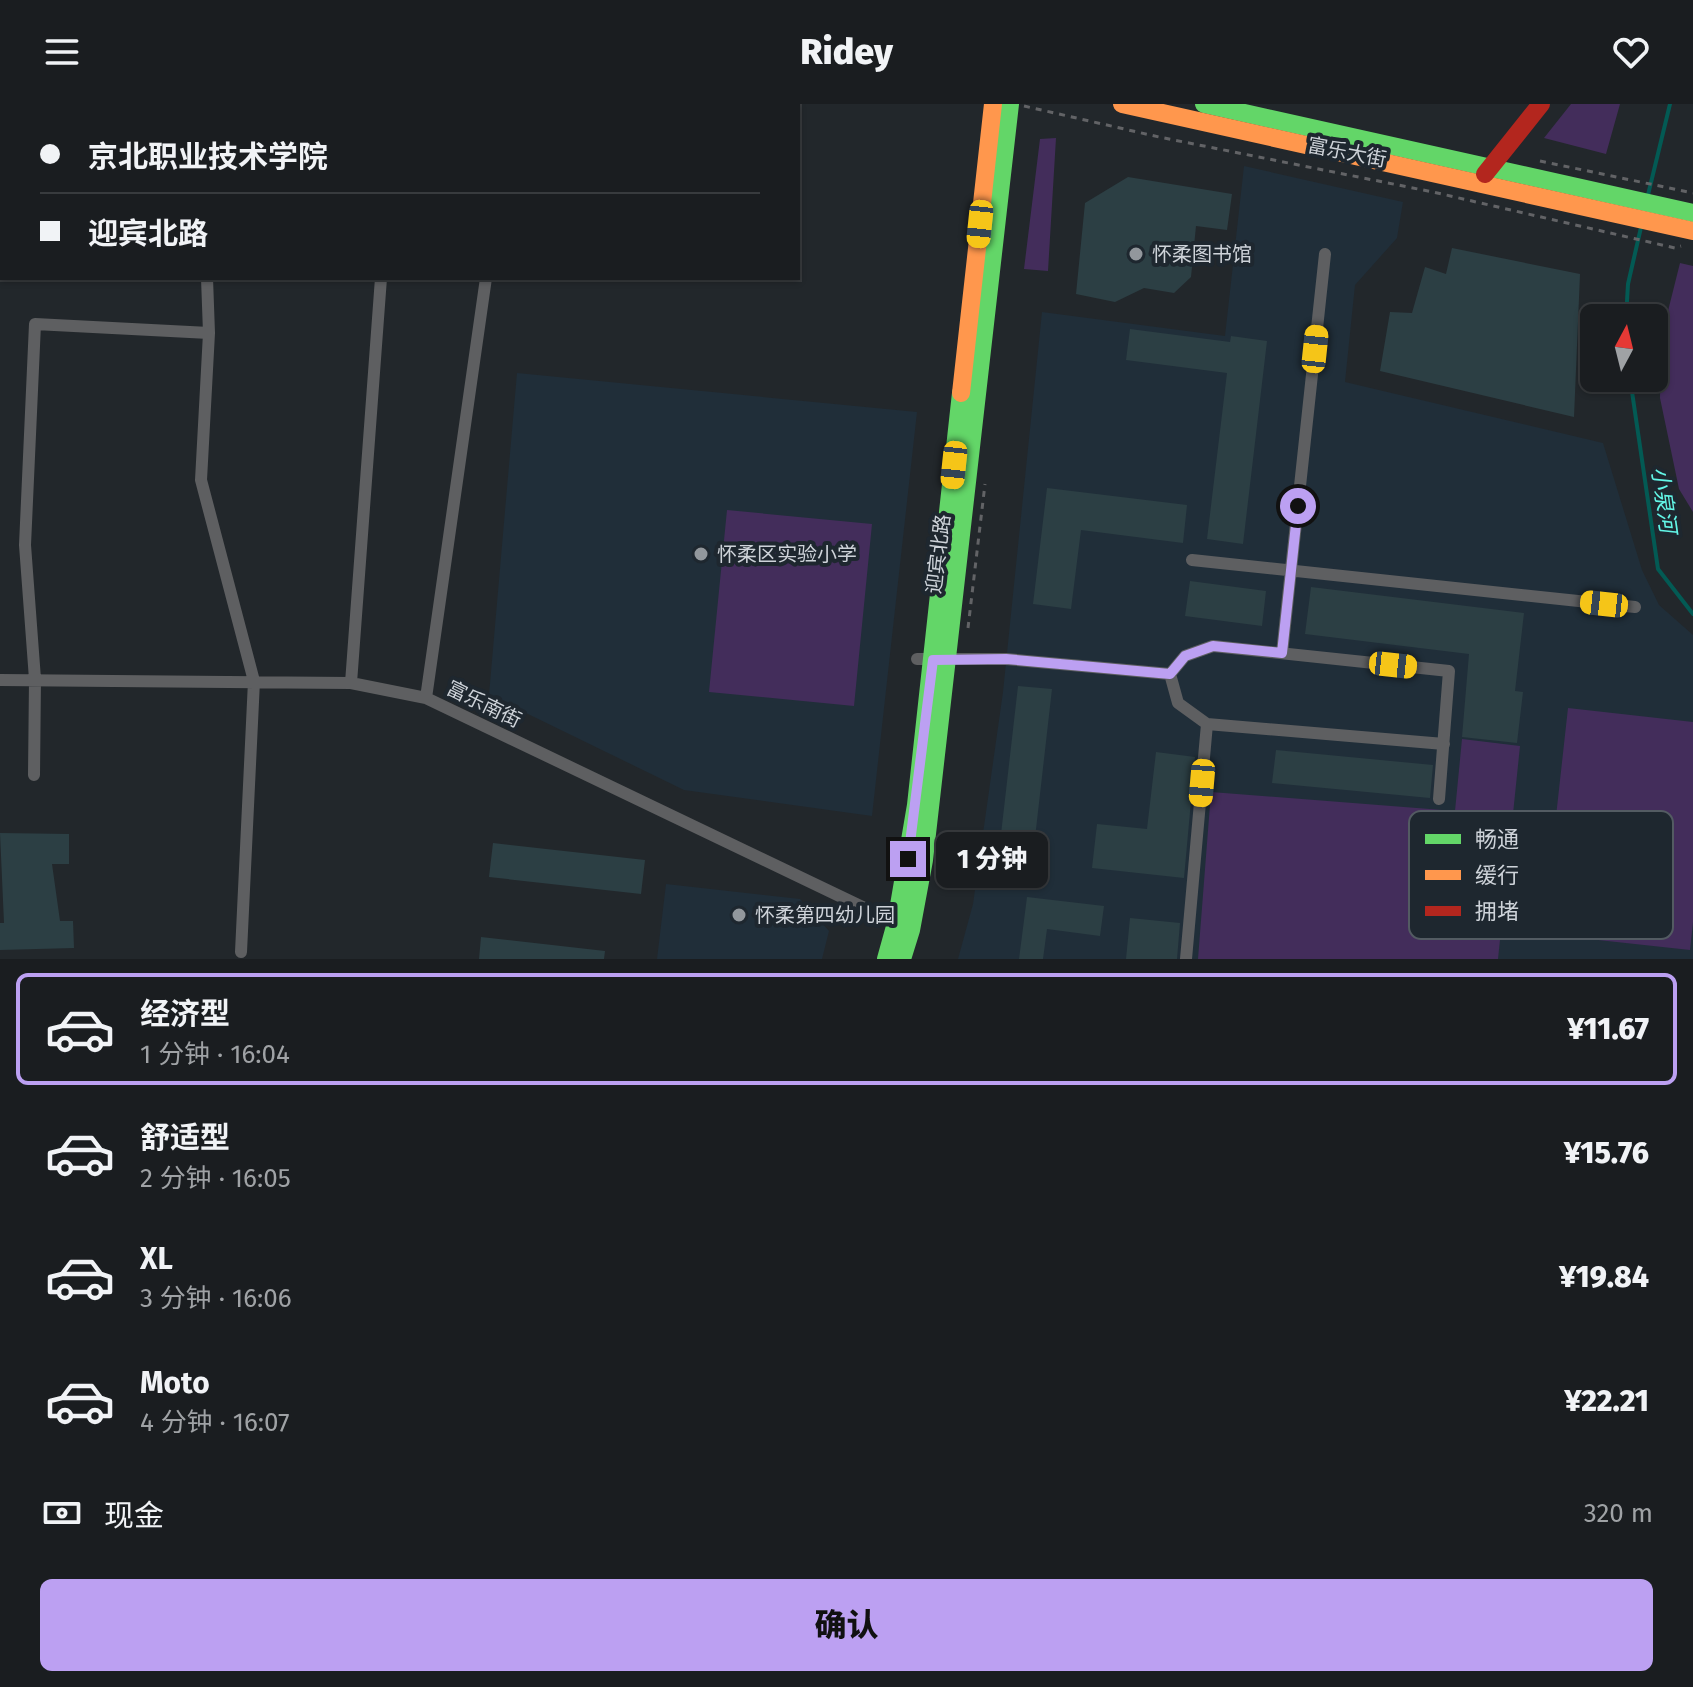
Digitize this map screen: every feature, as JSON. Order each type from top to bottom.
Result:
[{"type":"main road","name":"迎宾北路","points":[[886,959],[904,927],[924,860],[932,660],[993,104]]},
{"type":"main road","name":"迎宾北路","points":[[932,660],[1010,104]]},
{"type":"main road","name":"富乐大街","points":[[1122,104],[1151,107],[1479,185],[1514,190],[1693,231]]},
{"type":"main road","name":"富乐大街","points":[[1204,104],[1693,213]]},
{"type":"main road","points":[[1479,185],[1541,104]]},
{"type":"main road","name":"迎宾北路","points":[[902,959],[904,927]]},
{"type":"street","points":[[1282,653],[1325,254]]},
{"type":"street","points":[[207,280],[209,333],[201,480],[254,681],[241,952]]},
{"type":"street","points":[[351,683],[381,280]]},
{"type":"street","points":[[426,698],[486,280]]},
{"type":"street","points":[[34,775],[35,679],[25,545],[35,324],[209,333]]},
{"type":"street","points":[[1192,560],[1635,607]]},
{"type":"street","points":[[1170,674],[1185,656],[1213,646],[1449,671],[1439,799]]},
{"type":"street","points":[[932,660],[1006,659],[1170,674]]},
{"type":"street","points":[[1170,674],[1178,703],[1207,724],[1444,744]]},
{"type":"street","name":"富乐南街","points":[[0,680],[351,683],[426,698],[904,927]]},
{"type":"street","points":[[1186,959],[1207,724]]},
{"type":"path","name":"富乐大街","points":[[1010,104],[1433,192],[1675,248]]},
{"type":"path","points":[[1611,174],[1693,193]]},
{"type":"shaded area","points":[[1571,104],[1620,104],[1606,154],[1544,138]]},
{"type":"shaded area","points":[[1056,138],[1048,271],[1024,269],[1040,139]]},
{"type":"shaded area","points":[[1244,166],[1403,202],[1397,238],[1355,285],[1345,382],[1603,443],[1642,570],[1659,605],[1693,635],[1693,959],[958,959],[973,904],[1003,692],[1042,312],[1225,336]]},
{"type":"shaded area","points":[[1680,263],[1693,266],[1693,512],[1679,489],[1660,398],[1660,392],[1668,392],[1668,311]]},
{"type":"shaded area","name":"怀柔区实验小学","points":[[517,373],[917,412],[872,816],[684,790],[489,695]]},
{"type":"shaded area","points":[[727,510],[872,524],[854,706],[709,692]]},
{"type":"shaded area","points":[[1568,708],[1693,722],[1693,922],[1690,950],[1589,939],[1673,939],[1673,811],[1557,811]]},
{"type":"shaded area","points":[[1462,739],[1520,746],[1513,811],[1455,811]]},
{"type":"shaded area","points":[[1211,792],[1455,811],[1409,811],[1409,939],[1500,939],[1498,959],[1198,959]]},
{"type":"shaded area","name":"怀柔第四幼儿园","points":[[666,884],[800,899],[829,931],[822,959],[657,959]]},
{"type":"building","name":"怀柔图书馆","points":[[1128,177],[1232,194],[1227,230],[1196,226],[1191,277],[1174,293],[1144,288],[1115,302],[1076,294],[1085,203]]},
{"type":"building","points":[[1452,248],[1580,274],[1574,417],[1380,371],[1390,312],[1412,313],[1425,267],[1446,274]]},
{"type":"building","points":[[1130,329],[1230,342],[1231,336],[1267,341],[1243,544],[1207,539],[1227,373],[1126,360]]},
{"type":"building","points":[[1047,488],[1187,505],[1183,543],[1081,530],[1071,609],[1033,604]]},
{"type":"building","points":[[1190,581],[1266,591],[1262,626],[1185,616]]},
{"type":"building","points":[[1311,587],[1524,613],[1515,691],[1523,692],[1517,743],[1462,737],[1469,654],[1305,634]]},
{"type":"building","points":[[1018,686],[1052,689],[1031,873],[997,869]]},
{"type":"building","points":[[1276,750],[1433,765],[1430,798],[1272,783]]},
{"type":"building","points":[[1156,752],[1195,757],[1184,878],[1092,868],[1097,824],[1147,829]]},
{"type":"building","points":[[0,833],[69,834],[69,864],[52,864],[60,921],[73,921],[74,948],[0,950],[0,923],[4,923]]},
{"type":"building","points":[[493,843],[645,860],[641,894],[489,877]]},
{"type":"building","points":[[1027,897],[1104,906],[1100,936],[1047,929],[1043,959],[1019,959]]},
{"type":"building","points":[[1130,918],[1180,923],[1177,959],[1126,959]]},
{"type":"building","points":[[481,937],[605,951],[604,959],[479,959]]},
{"type":"waterway","name":"小泉河","points":[[1647,199],[1670,104]]},
{"type":"waterway","name":"小泉河","points":[[1627,304],[1628,284],[1642,223]]},
{"type":"waterway","name":"小泉河","points":[[1632,392],[1658,569],[1693,614]]},
{"type":"traffic: fast","points":[[902,959],[911,930],[924,860],[1010,104]]},
{"type":"traffic: fast","points":[[1204,104],[1693,213]]},
{"type":"traffic: fast","points":[[886,959],[896,923],[916,805],[961,393]]},
{"type":"traffic: slow","points":[[961,393],[993,104]]},
{"type":"traffic: slow","points":[[1122,104],[1693,231]]},
{"type":"traffic: jam","points":[[1485,174],[1541,104]]},
{"type":"place","name":"怀柔图书馆","points":[[1136,254]]},
{"type":"place","name":"怀柔区实验小学","points":[[701,554]]},
{"type":"place","name":"怀柔第四幼儿园","points":[[739,915]]},
{"type":"route","points":[[908,859],[933,660],[1006,659],[1170,674],[1185,656],[1213,646],[1282,653],[1298,506]]}]
